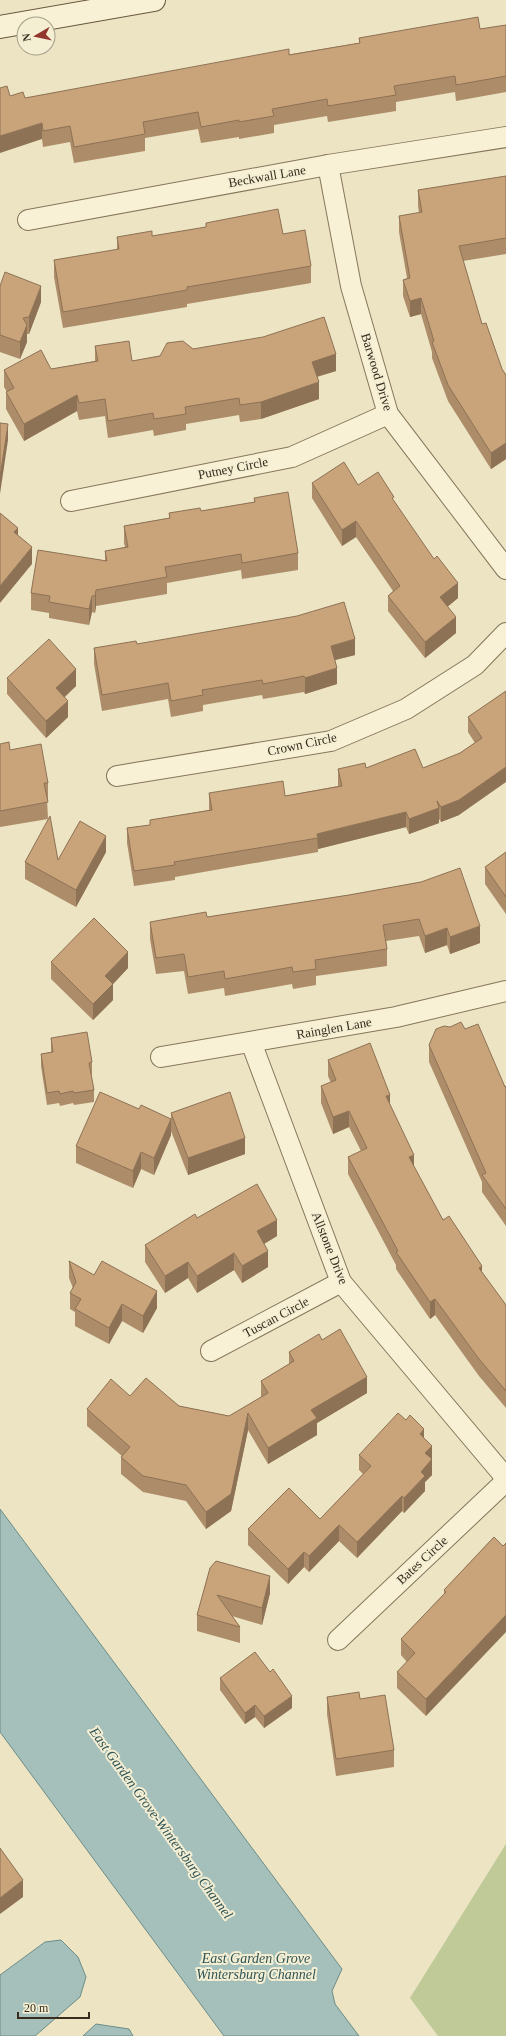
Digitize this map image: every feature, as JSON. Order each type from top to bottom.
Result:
[{"type":"street","points":[[0,28],[154,0]]},
{"type":"street","name":"Beckwall Lane","points":[[28,220],[328,165],[506,137]]},
{"type":"street","name":"Barwood Drive","points":[[328,165],[351,286],[388,414],[506,569]]},
{"type":"street","name":"Putney Circle","points":[[72,501],[292,457],[388,414]]},
{"type":"street","name":"Crown Circle","points":[[117,776],[331,741],[406,709],[475,665],[506,633]]},
{"type":"street","name":"Rainglen Lane","points":[[161,1056],[396,1017],[506,991]]},
{"type":"street","name":"Allstone Drive","points":[[252,1042],[341,1282],[506,1479]]},
{"type":"street","name":"Tuscan Circle","points":[[211,1351],[341,1282]]},
{"type":"street","name":"Bates Circle","points":[[338,1640],[506,1479]]},
{"type":"green space","points":[[506,1844],[506,2036],[438,2036],[410,1998]]},
{"type":"water","name":"East Garden Grove Wintersburg Channel","points":[[0,1509],[342,1969],[332,1991],[335,2004],[359,2036],[224,2036],[0,1732]]},
{"type":"water","points":[[61,1940],[78,1957],[86,1977],[80,1997],[35,2036],[0,2036],[0,1975],[45,1942]]},
{"type":"water","points":[[96,2024],[129,2029],[133,2036],[83,2036]]},
{"type":"building","points":[[478,17],[480,29],[506,25],[506,76],[456,85],[455,76],[394,86],[396,95],[328,106],[327,99],[272,109],[274,116],[239,122],[239,120],[201,127],[198,112],[143,122],[145,134],[74,147],[70,126],[43,131],[42,123],[0,136],[0,88],[7,86],[10,96],[23,92],[25,98],[289,49],[289,55],[360,43],[359,38]]},
{"type":"building","points":[[506,176],[506,238],[459,246],[482,324],[486,323],[502,369],[506,375],[506,443],[491,453],[448,385],[432,342],[434,341],[421,298],[410,301],[403,280],[410,278],[399,216],[422,212],[418,190]]},
{"type":"building","points":[[278,209],[283,234],[305,230],[311,266],[187,287],[187,290],[63,312],[54,260],[119,249],[117,237],[152,231],[152,236],[206,227],[206,223]]},
{"type":"building","points":[[5,272],[41,286],[29,317],[23,318],[27,325],[20,342],[0,335],[0,286]]},
{"type":"building","points":[[324,317],[336,354],[312,362],[319,382],[261,402],[240,405],[239,398],[185,407],[186,414],[154,419],[153,413],[108,421],[105,399],[79,403],[77,395],[24,424],[6,392],[14,388],[4,370],[41,350],[51,369],[98,361],[95,346],[129,341],[132,361],[160,356],[167,343],[183,341],[193,349],[263,337]]},
{"type":"building","points":[[0,423],[8,424],[0,477]]},
{"type":"building","points":[[344,462],[358,485],[378,472],[394,497],[392,498],[434,559],[437,556],[458,583],[440,597],[456,617],[425,642],[388,596],[400,586],[356,521],[342,530],[312,483]]},
{"type":"building","points":[[288,492],[298,553],[242,563],[241,554],[165,567],[167,577],[96,590],[95,596],[92,596],[89,609],[49,602],[50,596],[31,593],[38,550],[107,561],[105,551],[128,547],[124,526],[170,518],[169,513],[200,508],[201,511],[255,502],[254,498]]},
{"type":"building","points":[[0,513],[18,528],[14,532],[32,547],[0,586]]},
{"type":"building","points":[[344,602],[355,639],[331,646],[337,668],[305,678],[304,676],[263,684],[262,680],[202,690],[203,695],[171,701],[168,683],[102,695],[94,648],[136,641],[137,644],[297,616]]},
{"type":"building","points":[[49,639],[76,669],[56,688],[68,701],[46,721],[7,678]]},
{"type":"building","points":[[506,691],[506,767],[459,800],[441,807],[437,801],[439,808],[409,819],[406,812],[317,834],[318,838],[174,862],[175,865],[134,871],[127,828],[150,825],[150,820],[212,810],[209,793],[283,781],[285,796],[342,786],[338,769],[365,763],[366,768],[415,749],[423,768],[460,753],[482,738],[468,717]]},
{"type":"building","points":[[9,742],[10,750],[41,744],[48,783],[44,783],[48,802],[0,811],[0,744]]},
{"type":"building","points":[[50,816],[58,860],[80,821],[106,836],[76,890],[25,862]]},
{"type":"building","points":[[506,852],[506,897],[485,867]]},
{"type":"building","points":[[460,868],[480,926],[450,937],[447,928],[425,936],[419,919],[383,925],[387,949],[315,960],[316,969],[293,972],[292,967],[225,979],[224,971],[188,977],[184,954],[156,958],[150,922],[206,912],[207,917],[349,895],[421,882]]},
{"type":"building","points":[[94,918],[128,952],[105,976],[113,984],[93,1004],[51,962]]},
{"type":"building","points":[[461,1022],[465,1029],[478,1024],[505,1087],[506,1086],[506,1209],[482,1175],[486,1173],[429,1045],[436,1029],[444,1026],[450,1027]]},
{"type":"building","points":[[87,1032],[92,1062],[89,1063],[94,1090],[74,1093],[73,1091],[60,1094],[59,1091],[47,1093],[41,1054],[53,1052],[51,1038]]},
{"type":"building","points":[[370,1043],[390,1095],[386,1096],[414,1155],[409,1157],[443,1220],[449,1216],[482,1266],[479,1268],[506,1305],[506,1391],[479,1359],[435,1299],[430,1302],[396,1252],[398,1251],[348,1157],[367,1148],[349,1111],[333,1117],[321,1086],[336,1080],[328,1060]]},
{"type":"building","points":[[100,1092],[139,1109],[141,1105],[171,1119],[154,1158],[141,1152],[133,1171],[76,1146]]},
{"type":"building","points":[[230,1092],[245,1138],[188,1158],[171,1113]]},
{"type":"building","points":[[257,1184],[277,1220],[257,1231],[268,1251],[242,1266],[234,1253],[197,1276],[188,1262],[165,1276],[145,1245],[195,1214],[197,1218]]},
{"type":"building","points":[[69,1261],[94,1275],[102,1261],[157,1291],[143,1316],[122,1304],[109,1328],[75,1309],[81,1299],[70,1293],[76,1282]]},
{"type":"building","points":[[340,1329],[367,1377],[311,1410],[317,1418],[268,1448],[248,1413],[231,1494],[206,1512],[186,1485],[143,1476],[121,1457],[130,1447],[87,1409],[111,1379],[130,1396],[146,1378],[179,1406],[229,1416],[268,1393],[261,1381],[294,1361],[289,1352],[319,1334],[322,1340]]},
{"type":"building","points":[[398,1413],[406,1420],[410,1415],[424,1429],[420,1434],[432,1446],[425,1453],[432,1459],[421,1472],[425,1476],[404,1498],[402,1496],[357,1542],[339,1525],[309,1556],[304,1552],[288,1569],[248,1529],[289,1488],[320,1519],[371,1466],[359,1455]]},
{"type":"building","points":[[494,1537],[503,1546],[506,1543],[506,1615],[426,1699],[397,1672],[415,1653],[401,1639],[446,1592],[444,1590]]},
{"type":"building","points":[[216,1561],[270,1576],[262,1608],[217,1595],[240,1627],[197,1615],[210,1568]]},
{"type":"building","points":[[255,1652],[270,1672],[273,1669],[292,1696],[264,1716],[255,1705],[245,1713],[220,1678]]},
{"type":"building","points":[[359,1692],[360,1699],[385,1695],[394,1750],[336,1759],[327,1697]]},
{"type":"building","points":[[0,1848],[23,1880],[0,1898]]},
{"type":"water label","name":"East Garden Grove-Wintersburg Channel","points":[[161,1823]]}]
